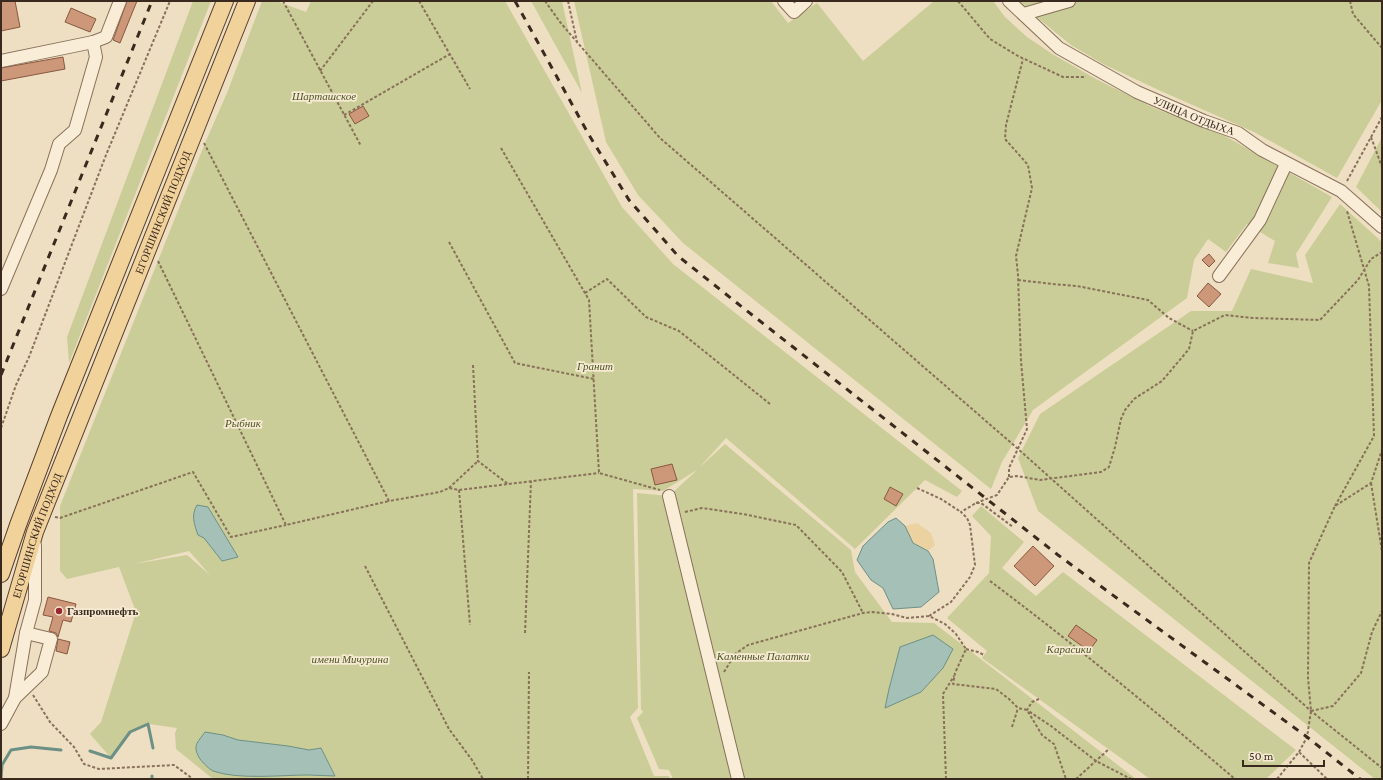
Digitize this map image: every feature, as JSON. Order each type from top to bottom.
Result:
[{"type":"main road","name":"ЕГОРШИНСКИЙ ПОДХОД","points":[[1,574],[59,416],[225,1]]},
{"type":"main road","name":"ЕГОРШИНСКИЙ ПОДХОД","points":[[1,649],[35,532],[247,1]]},
{"type":"main road","points":[[59,416],[66,414],[72,415],[77,420],[78,424]]},
{"type":"street","points":[[1,61],[93,42],[106,37],[120,1]]},
{"type":"street","points":[[784,1],[794,12],[806,1]]},
{"type":"street","name":"УЛИЦА ОТДЫХА","points":[[1009,1],[1059,48],[1101,72],[1161,102],[1204,121],[1238,133],[1262,150],[1286,164],[1341,192],[1382,228]]},
{"type":"street","points":[[1024,14],[1069,1]]},
{"type":"street","points":[[1,289],[50,170],[59,144],[75,130],[96,57],[93,42]]},
{"type":"street","points":[[1219,276],[1260,220],[1286,164]]},
{"type":"street","points":[[669,496],[738,779]]},
{"type":"street","points":[[1,724],[15,698],[26,633],[35,600],[35,532]]},
{"type":"street","points":[[15,698],[42,672],[51,639],[26,633]]},
{"type":"path","points":[[1,428],[16,385],[29,357],[106,155],[170,1]]},
{"type":"path","points":[[284,1],[361,146]]},
{"type":"path","points":[[320,71],[373,1]]},
{"type":"path","points":[[419,1],[470,89]]},
{"type":"path","points":[[545,1],[560,22],[660,138],[1052,478],[1312,711],[1382,768]]},
{"type":"path","points":[[568,1],[577,42]]},
{"type":"path","points":[[958,1],[990,39],[1024,59],[1063,77],[1086,77]]},
{"type":"path","points":[[1350,1],[1353,14],[1382,48]]},
{"type":"path","points":[[344,115],[450,54]]},
{"type":"path","points":[[961,512],[976,503],[997,495],[1009,477],[1009,468],[1027,429],[1020,361],[1016,256],[1032,188],[1028,165],[1005,139],[1006,126],[1024,59]]},
{"type":"path","points":[[1277,779],[1299,752],[1307,736],[1312,711],[1308,678],[1309,563],[1335,506],[1374,436],[1369,286],[1341,192],[1382,117]]},
{"type":"path","points":[[1371,137],[1382,167]]},
{"type":"path","points":[[192,139],[205,143],[389,501]]},
{"type":"path","points":[[501,148],[590,300],[599,473]]},
{"type":"path","points":[[449,242],[515,363],[594,379]]},
{"type":"path","points":[[1193,331],[1225,315],[1253,318],[1320,320],[1358,280],[1372,259],[1382,252]]},
{"type":"path","points":[[146,257],[158,261],[286,525]]},
{"type":"path","points":[[585,292],[607,279],[646,317],[680,331],[770,404]]},
{"type":"path","points":[[1018,280],[1077,286],[1148,300],[1169,318],[1193,331]]},
{"type":"path","points":[[1009,477],[1017,476],[1040,480],[1101,472],[1109,467],[1121,419],[1125,410],[1134,399],[1162,381],[1189,349],[1193,331]]},
{"type":"path","points":[[472,365],[478,461],[508,484]]},
{"type":"path","points":[[1382,450],[1371,483],[1382,551]]},
{"type":"path","points":[[43,514],[60,518],[193,472],[231,537],[389,501],[440,492],[448,488],[478,461]]},
{"type":"path","points":[[448,488],[459,490],[599,473],[663,491],[669,496]]},
{"type":"path","points":[[525,633],[531,481]]},
{"type":"path","points":[[1335,506],[1371,483]]},
{"type":"path","points":[[716,686],[735,654],[748,645],[863,613],[873,612],[892,614],[906,618],[929,616],[951,602],[970,577],[975,565],[970,525],[961,512],[941,499],[917,488]]},
{"type":"path","points":[[459,490],[470,625]]},
{"type":"path","points":[[976,503],[981,503],[1013,527]]},
{"type":"path","points":[[674,515],[702,508],[743,514],[796,525],[842,572],[863,613]]},
{"type":"path","points":[[365,566],[449,729],[472,760],[483,779]]},
{"type":"path","points":[[990,581],[1078,648],[1235,779]]},
{"type":"path","points":[[1312,711],[1333,706],[1362,673],[1372,632],[1382,610]]},
{"type":"path","points":[[929,616],[945,624],[956,634],[966,649],[984,655]]},
{"type":"path","points":[[946,779],[943,694],[966,649]]},
{"type":"path","points":[[528,779],[529,672]]},
{"type":"path","points":[[955,673],[953,684],[996,689],[1018,708],[1027,710],[1052,726],[1096,761],[1130,779]]},
{"type":"path","points":[[28,686],[50,722],[74,747],[84,764],[99,769],[174,764],[193,779]]},
{"type":"path","points":[[1027,710],[1032,702],[1039,699]]},
{"type":"path","points":[[1012,727],[1018,708]]},
{"type":"path","points":[[1027,710],[1042,735],[1054,744],[1066,779]]},
{"type":"path","points":[[1076,779],[1108,749]]},
{"type":"path","points":[[1299,752],[1327,779]]},
{"type":"green space","points":[[193,1],[211,1],[69,363],[67,337]]},
{"type":"green space","points":[[262,1],[276,1],[306,12],[311,1],[505,1],[622,207],[673,264],[962,491],[957,497],[925,480],[855,549],[726,438],[699,468],[725,444],[851,550],[855,572],[892,622],[934,623],[1136,779],[673,779],[669,770],[659,769],[637,718],[643,712],[641,709],[637,493],[669,496],[697,470],[663,491],[633,489],[638,708],[630,717],[654,776],[669,776],[670,779],[213,779],[176,749],[175,733],[177,728],[149,724],[130,732],[111,758],[90,734],[101,722],[136,612],[119,567],[67,579],[60,571],[60,506],[205,143],[227,93]],"holes":[[[189,551],[210,575],[187,555],[134,564]]]},
{"type":"green space","points":[[531,1],[562,1],[582,93]]},
{"type":"green space","points":[[574,1],[771,1],[788,23],[817,3],[863,61],[934,1],[993,1],[1005,17],[1027,37],[1054,55],[1096,79],[1154,108],[1225,136],[1332,197],[1296,254],[1299,268],[1268,263],[1275,241],[1247,224],[1226,252],[1208,239],[1194,260],[1187,298],[1033,410],[1002,462],[991,489],[683,243],[638,195],[606,142]]},
{"type":"green space","points":[[1017,1],[1382,1],[1382,100],[1337,178],[1254,132],[1103,64],[1071,45]]},
{"type":"green space","points":[[1382,137],[1382,212],[1356,187]]},
{"type":"green space","points":[[1340,204],[1382,242],[1382,779],[1375,779],[1038,511],[1018,458],[1040,414],[1191,311],[1232,311],[1251,269],[1313,283],[1305,255]]},
{"type":"green space","name":"Карасики","points":[[981,506],[1024,542],[1002,568],[1036,596],[1063,572],[1296,750],[1266,779],[1150,779],[982,658],[987,651],[947,618],[989,573],[991,536],[972,516]]},
{"type":"sand","points":[[917,523],[931,533],[935,545],[928,551],[913,543],[905,526]]},
{"type":"water","points":[[197,505],[208,507],[238,557],[222,561],[204,538],[198,535],[194,523],[194,512]]},
{"type":"water","points":[[896,518],[905,526],[913,543],[928,551],[933,559],[939,592],[921,607],[893,609],[883,588],[871,580],[857,560],[863,546],[888,522]]},
{"type":"water","points":[[933,635],[953,649],[943,668],[921,692],[885,708],[900,647]]},
{"type":"water","points":[[205,732],[223,735],[238,740],[309,750],[321,748],[335,776],[247,776],[223,774],[213,771],[201,761],[196,751],[196,745]]},
{"type":"building","points":[[1,1],[15,1],[20,27],[1,31]]},
{"type":"building","points":[[127,1],[137,1],[120,43],[113,40]]},
{"type":"building","points":[[71,8],[96,19],[90,32],[65,22]]},
{"type":"building","points":[[63,57],[65,69],[1,81],[1,68]]},
{"type":"building","points":[[363,106],[369,116],[355,124],[349,114]]},
{"type":"building","points":[[1209,254],[1215,261],[1209,267],[1202,260]]},
{"type":"building","points":[[1208,283],[1221,294],[1209,307],[1197,296]]},
{"type":"building","points":[[672,464],[677,480],[655,485],[651,469]]},
{"type":"building","points":[[890,487],[903,494],[896,506],[884,499]]},
{"type":"building","points":[[1033,546],[1054,566],[1035,586],[1014,566]]},
{"type":"building","points":[[48,597],[76,604],[71,622],[63,620],[58,637],[56,633],[49,631],[53,617],[43,615]]},
{"type":"building","points":[[1076,625],[1097,640],[1089,651],[1068,636]]},
{"type":"building","points":[[58,639],[70,642],[67,654],[56,651]]},
{"type":"waterway","points":[[90,751],[111,758],[130,732],[148,724],[153,748]]},
{"type":"waterway","points":[[1,779],[2,765],[11,750],[31,747],[61,750]]},
{"type":"railway","points":[[1,375],[152,1]]},
{"type":"railway","points":[[515,1],[589,135],[629,200],[678,256],[1058,555],[1307,737],[1360,779]]},
{"type":"place","name":"Газпромнефть","points":[[59,611]]},
{"type":"park label","name":"Шарташское","points":[[324,96]]},
{"type":"park label","name":"Гранит","points":[[595,366]]},
{"type":"park label","name":"Рыбник","points":[[243,423]]},
{"type":"park label","name":"Каменные Палатки","points":[[763,656]]},
{"type":"park label","name":"имени Мичурина","points":[[350,659]]}]
